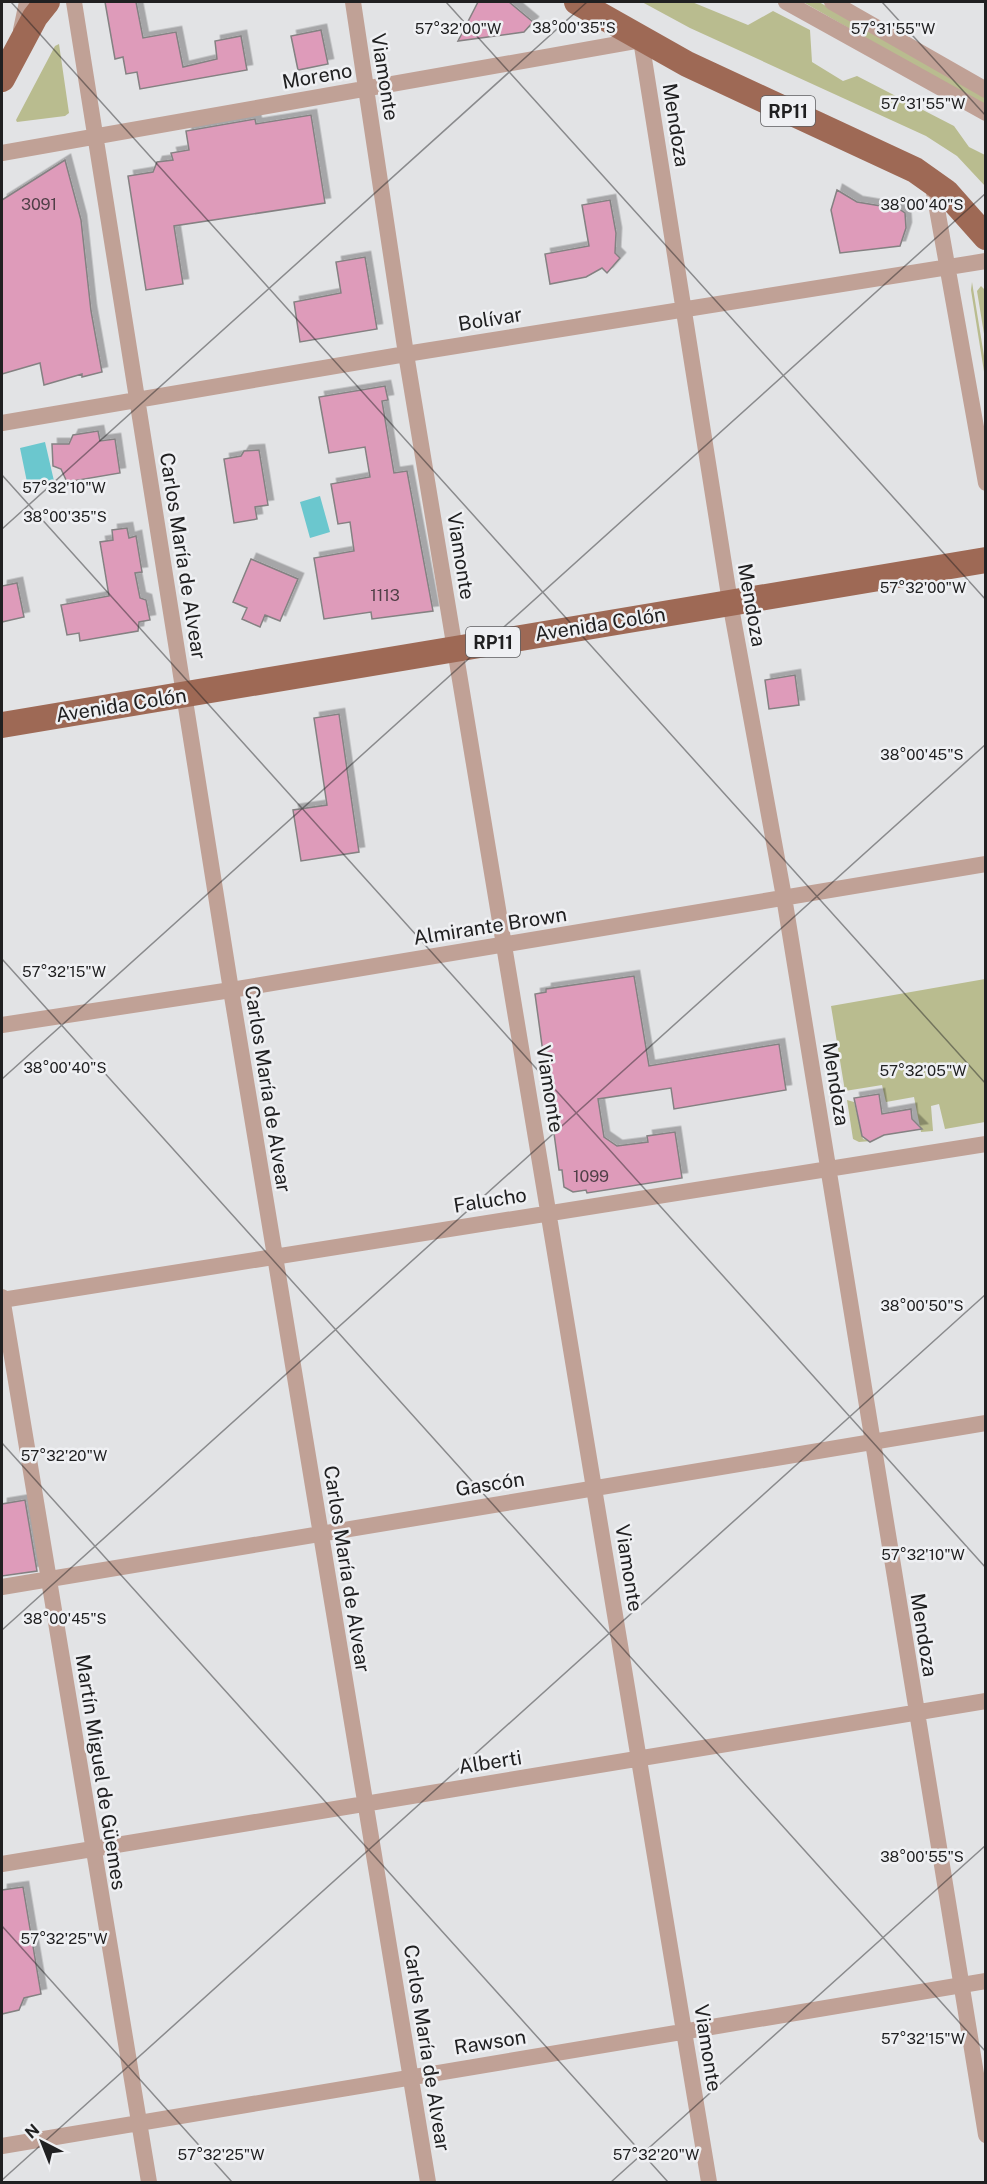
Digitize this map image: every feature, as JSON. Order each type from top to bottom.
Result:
[{"type":"main road","points":[[2,79],[18,46],[47,2]]},
{"type":"main road","name":"RP11","points":[[577,2],[687,64],[895,160],[932,181],[986,237]]},
{"type":"main road","name":"Avenida Colón","points":[[2,725],[986,560]]},
{"type":"street","points":[[18,46],[27,2]]},
{"type":"street","name":"Carlos María de Alvear","points":[[74,2],[274,1255],[428,2182]]},
{"type":"street","name":"Viamonte","points":[[352,2],[406,354],[709,2182]]},
{"type":"street","points":[[786,2],[986,113]]},
{"type":"street","points":[[832,2],[986,90]]},
{"type":"street","name":"Moreno","points":[[2,153],[641,40]]},
{"type":"street","name":"Mendoza","points":[[641,40],[730,602],[784,897],[915,1713],[986,2135]]},
{"type":"street","points":[[932,181],[986,483]]},
{"type":"street","name":"Bolívar","points":[[2,423],[685,308],[986,261]]},
{"type":"street","name":"Almirante Brown","points":[[2,1025],[231,990],[986,864]]},
{"type":"street","name":"Falucho","points":[[2,1299],[986,1144]]},
{"type":"street","name":"Martín Miguel de Güemes","points":[[2,1299],[149,2182]]},
{"type":"street","name":"Gascón","points":[[2,1587],[986,1423]]},
{"type":"street","name":"Alberti","points":[[2,1864],[986,1701]]},
{"type":"street","name":"Rawson","points":[[2,2146],[986,1981]]},
{"type":"green space","points":[[642,2],[692,2],[748,25],[773,11],[810,30],[812,62],[843,81],[857,76],[954,126],[969,147],[985,155],[985,186],[957,156],[926,136],[690,28]]},
{"type":"green space","points":[[803,2],[819,2],[985,97],[985,106]]},
{"type":"green space","points":[[59,44],[69,113],[65,116],[17,122],[55,46]]},
{"type":"green space","points":[[972,282],[985,362],[985,378],[971,290]]},
{"type":"green space","points":[[981,286],[985,290],[985,340],[977,291]]},
{"type":"green space","points":[[985,979],[985,1122],[945,1129],[939,1104],[931,1106],[933,1131],[921,1132],[914,1097],[886,1102],[882,1085],[845,1091],[831,1006]]},
{"type":"green space","points":[[847,1100],[854,1102],[863,1139],[871,1141],[859,1142],[853,1139]]},
{"type":"water","points":[[45,442],[54,481],[28,487],[20,448]]},
{"type":"water","points":[[320,496],[330,532],[310,538],[300,502]]},
{"type":"building","points":[[105,2],[136,2],[143,38],[176,32],[183,67],[217,59],[215,41],[241,36],[247,70],[140,89],[137,72],[126,74],[123,57],[115,59]]},
{"type":"building","points":[[478,2],[509,2],[533,22],[524,32],[458,41]]},
{"type":"building","points":[[321,30],[328,64],[298,70],[291,36]]},
{"type":"building","points":[[311,115],[325,203],[174,226],[183,284],[146,290],[128,176],[153,172],[157,162],[173,160],[171,153],[189,150],[186,131],[255,119],[256,124]]},
{"type":"building","points":[[65,160],[81,220],[91,311],[102,372],[82,377],[82,374],[44,385],[40,363],[2,374],[2,200]]},
{"type":"building","points":[[837,190],[857,202],[899,209],[905,213],[906,228],[900,246],[840,253],[831,210]]},
{"type":"building","points":[[610,200],[616,233],[615,253],[620,258],[607,273],[602,268],[586,277],[550,284],[545,254],[589,246],[582,205]]},
{"type":"building","points":[[365,257],[377,329],[300,342],[294,302],[341,293],[336,262]]},
{"type":"building","points":[[385,386],[388,400],[382,401],[394,473],[407,471],[433,611],[372,619],[371,612],[324,619],[314,558],[354,551],[350,522],[338,524],[331,484],[370,477],[365,447],[329,453],[319,397]]},
{"type":"building","points":[[98,431],[100,441],[115,439],[120,473],[67,482],[61,469],[53,466],[52,444],[69,444],[73,435]]},
{"type":"building","points":[[259,450],[268,505],[255,507],[257,519],[234,523],[224,459],[241,456],[244,451]]},
{"type":"building","points":[[127,528],[129,538],[136,536],[142,572],[135,573],[140,598],[146,600],[150,620],[139,622],[138,631],[80,641],[79,633],[67,635],[61,605],[109,596],[100,542],[113,540],[112,530]]},
{"type":"building","points":[[251,559],[298,579],[280,621],[265,615],[260,627],[242,619],[247,608],[233,602]]},
{"type":"building","points":[[17,583],[24,617],[2,622],[2,586]]},
{"type":"building","points":[[795,675],[799,705],[769,709],[765,680]]},
{"type":"building","points":[[339,714],[359,852],[301,861],[293,810],[327,805],[314,718]]},
{"type":"building","points":[[634,976],[649,1066],[779,1044],[786,1090],[674,1109],[671,1088],[598,1099],[604,1137],[617,1146],[648,1142],[647,1136],[675,1132],[682,1178],[587,1193],[586,1190],[573,1192],[564,1187],[562,1170],[559,1170],[535,994],[546,992],[546,989]]},
{"type":"building","points":[[879,1094],[882,1114],[911,1109],[912,1119],[922,1129],[884,1135],[870,1142],[862,1136],[854,1098]]},
{"type":"building","points":[[25,1500],[37,1571],[2,1576],[2,1504]]},
{"type":"building","points":[[23,1887],[41,1994],[24,1998],[19,2010],[2,2014],[2,1890]]}]
